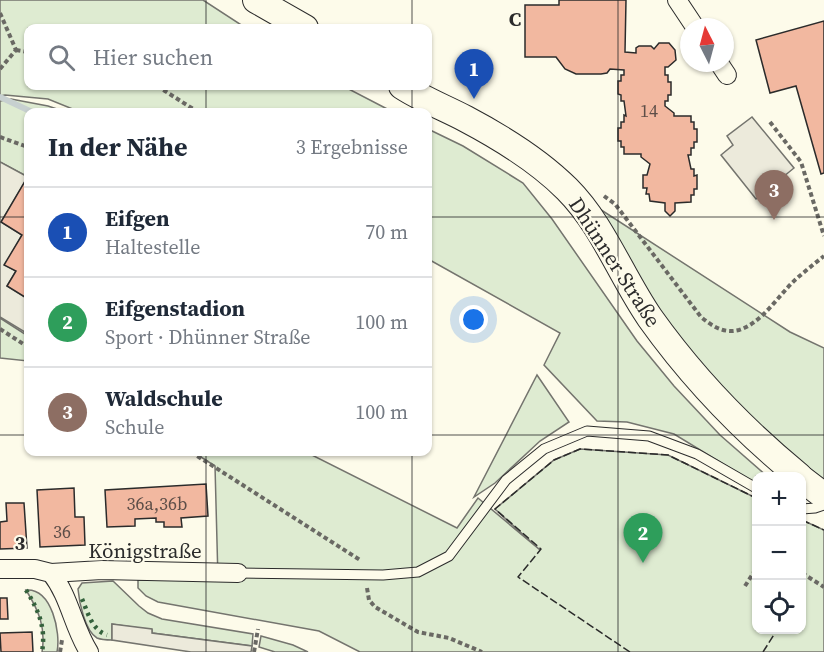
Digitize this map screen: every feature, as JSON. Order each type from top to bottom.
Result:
[{"type":"main road","points":[[256,0],[298,24]]},
{"type":"main road","name":"Dhünner Straße","points":[[410,90],[495,135],[541,166],[569,191],[595,227],[650,317],[673,348],[733,417],[793,472]]},
{"type":"main road","name":"Dhünner Straße","points":[[806,482],[824,496]]},
{"type":"street","points":[[678,0],[689,18]]},
{"type":"street","name":"Königstraße","points":[[0,569],[24,569],[51,573],[102,570],[237,573]]},
{"type":"street","points":[[51,573],[62,589],[85,650]]},
{"type":"lane","points":[[237,573],[383,575],[418,572],[449,556],[506,480],[544,449],[587,431],[649,436],[697,454],[752,487]]},
{"type":"lane","points":[[806,509],[824,505]]},
{"type":"path","points":[[0,13],[16,50]]},
{"type":"path","points":[[16,50],[24,51]]},
{"type":"path","points":[[0,69],[16,50]]},
{"type":"path","points":[[164,90],[192,108]]},
{"type":"path","points":[[770,122],[801,162],[824,236]]},
{"type":"path","points":[[0,137],[24,146]]},
{"type":"path","points":[[599,192],[615,204],[701,317],[715,327],[727,331],[740,330],[757,320],[795,280],[824,256]]},
{"type":"path","points":[[0,329],[24,344]]},
{"type":"path","points":[[197,456],[383,575]]},
{"type":"path","points":[[364,575],[369,600],[375,607],[418,632],[449,638],[482,652]]},
{"type":"path","points":[[746,586],[752,576]]},
{"type":"path","points":[[806,576],[824,587]]},
{"type":"path","points":[[254,652],[258,629]]},
{"type":"green space","points":[[0,0],[203,0],[240,24],[24,24],[24,90],[351,90],[385,108],[70,108],[48,99],[0,96]]},
{"type":"green space","points":[[11,99],[54,108],[24,108],[24,175],[0,162],[0,101]]},
{"type":"green space","points":[[432,131],[463,146],[523,183],[552,219],[637,341],[674,386],[720,435],[762,472],[752,472],[752,482],[674,434],[627,422],[597,421],[544,365],[560,333],[432,261]]},
{"type":"green space","points":[[592,204],[790,332],[824,348],[824,480],[741,407],[686,346],[639,280]]},
{"type":"green space","points":[[0,318],[24,333],[24,361],[0,358]]},
{"type":"green space","points":[[537,375],[569,422],[540,441],[495,483],[474,497]]},
{"type":"green space","points":[[580,449],[668,455],[752,496],[752,634],[806,634],[806,522],[824,530],[824,652],[360,652],[319,631],[158,602],[146,596],[138,588],[138,580],[218,580],[215,466],[199,456],[314,456],[457,528],[478,498],[540,550],[495,509],[554,460]]},
{"type":"green space","points":[[113,581],[148,613],[162,619],[253,634],[252,646],[152,633],[152,630],[112,624],[112,640],[97,638],[86,623],[78,589],[82,583]]},
{"type":"green space","points":[[26,590],[35,591],[42,596],[53,613],[56,624],[57,652],[42,652],[43,635],[40,620],[35,605]]},
{"type":"green space","points":[[261,636],[308,652],[275,652],[259,647]]},
{"type":"shaded area","points":[[752,117],[794,168],[756,199],[721,155],[733,145],[727,136]]},
{"type":"shaded area","points":[[0,162],[24,175],[24,184],[1,222],[22,235],[5,265],[16,271],[7,286],[24,297],[24,332],[0,317]]},
{"type":"shaded area","points":[[112,624],[152,629],[152,633],[252,646],[251,652],[191,652],[112,640]]},
{"type":"building","points":[[559,0],[626,0],[625,52],[636,53],[636,48],[639,46],[651,46],[654,49],[659,43],[669,43],[675,50],[676,60],[665,67],[665,75],[668,75],[668,82],[671,82],[671,95],[668,95],[665,106],[674,113],[674,116],[691,116],[694,129],[697,129],[697,142],[694,142],[694,148],[691,148],[691,155],[688,155],[691,169],[694,169],[694,176],[697,175],[697,189],[694,189],[694,195],[691,195],[691,202],[675,203],[675,211],[670,216],[665,211],[665,203],[650,201],[649,194],[646,194],[647,188],[643,188],[643,175],[647,175],[650,164],[641,157],[641,154],[624,154],[624,147],[621,147],[621,141],[618,141],[618,128],[621,128],[621,122],[624,122],[624,115],[626,116],[624,101],[621,101],[621,95],[618,94],[618,81],[621,81],[624,70],[610,69],[607,73],[601,74],[576,74],[565,69],[556,57],[525,57],[525,5],[559,5]]},
{"type":"building","points":[[824,21],[824,173],[821,174],[796,86],[770,93],[756,40]]},
{"type":"building","points":[[24,183],[24,297],[7,286],[16,271],[4,265],[22,235],[1,222]]},
{"type":"building","points":[[206,484],[208,516],[181,518],[182,527],[164,527],[164,522],[156,522],[156,518],[135,519],[135,526],[107,527],[105,490]]},
{"type":"building","points":[[74,488],[75,517],[84,517],[85,545],[40,547],[37,490]]},
{"type":"building","points":[[6,503],[24,503],[27,548],[0,549],[0,522],[7,521]]},
{"type":"building","points":[[0,598],[7,598],[8,619],[0,619]]},
{"type":"building","points":[[32,632],[33,652],[1,652],[0,633]]},
{"type":"waterway","points":[[0,97],[24,108]]},
{"type":"hedge","points":[[26,590],[35,605],[40,620],[43,635],[42,652]]},
{"type":"hedge","points":[[82,599],[94,625],[107,635]]},
{"type":"fence","points":[[630,652],[518,577],[541,549],[495,509],[554,460],[580,449],[668,455],[752,496]]},
{"type":"fence","points":[[806,522],[824,530]]},
{"type":"fence","points":[[763,652],[774,634]]},
{"type":"place","name":"Eifgen","points":[[474,99]]},
{"type":"place","name":"Waldschule","points":[[774,220]]},
{"type":"place","name":"Eifgenstadion","points":[[643,563]]}]
